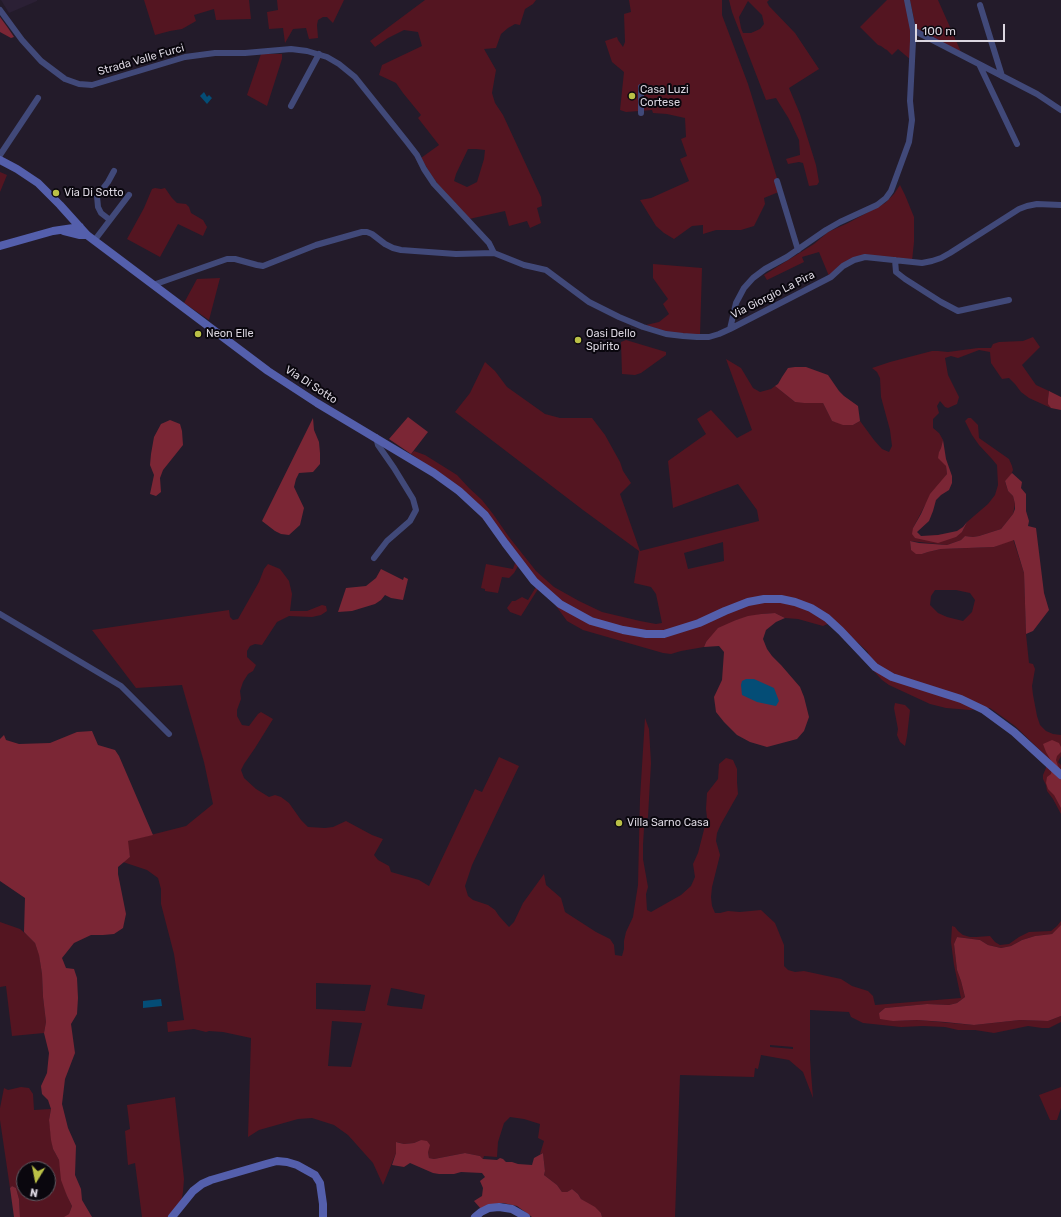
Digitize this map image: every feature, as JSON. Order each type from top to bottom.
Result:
[{"type":"street","points":[[730,329],[736,303],[744,288],[753,278],[764,269],[787,258],[826,230],[877,205],[892,191],[909,142],[912,120],[910,101],[913,30],[906,0]]},
{"type":"street","points":[[980,4],[1002,76]]},
{"type":"street","name":"Strada Valle Furci","points":[[0,10],[22,40],[41,61],[65,79],[78,84],[92,85],[185,57],[209,54],[291,49],[307,51],[328,57],[355,77],[417,155],[424,170],[434,184],[489,243],[494,253]]},
{"type":"street","points":[[913,30],[920,35],[1037,94],[1061,110]]},
{"type":"street","points":[[913,41],[920,35]]},
{"type":"street","points":[[291,106],[319,54]]},
{"type":"street","points":[[979,64],[1017,144]]},
{"type":"street","points":[[641,87],[641,113]]},
{"type":"street","points":[[0,155],[38,98]]},
{"type":"street","name":"Via Di Sotto","points":[[0,160],[38,183],[94,241],[268,371],[317,403],[434,473],[458,491],[485,515],[504,543],[534,581],[560,604],[591,621],[623,630],[646,634],[664,634],[699,623],[748,602],[764,599],[795,602],[811,608],[827,618],[875,667],[892,677],[961,699],[984,710],[1014,732],[1061,775]]},
{"type":"street","points":[[110,220],[101,213],[98,207],[97,196],[114,172]]},
{"type":"street","points":[[777,181],[798,250]]},
{"type":"street","points":[[94,241],[129,195]]},
{"type":"street","name":"Via Giorgio La Pira","points":[[494,253],[524,265],[546,270],[589,302],[618,318],[666,334],[708,337],[730,329],[831,277],[843,266],[854,260],[865,256],[922,263],[941,258],[1019,209],[1037,204],[1061,205]]},
{"type":"street","points":[[0,246],[53,231],[80,227]]},
{"type":"street","points":[[61,230],[80,235],[87,235]]},
{"type":"street","points":[[153,285],[227,259],[235,259],[263,266],[316,245],[362,232],[372,234],[393,248],[401,250],[456,254],[494,253]]},
{"type":"street","points":[[895,260],[896,272],[941,302],[958,311],[1008,300]]},
{"type":"street","points":[[374,558],[387,541],[410,521],[416,510],[413,499],[378,445],[376,437]]},
{"type":"street","points":[[0,614],[121,686],[169,734]]},
{"type":"street","points":[[172,1217],[193,1191],[202,1184],[277,1161],[296,1165],[315,1175],[320,1183],[324,1217]]},
{"type":"street","points":[[475,1217],[489,1208],[499,1207],[512,1209],[526,1217]]},
{"type":"shaded area","points":[[1,0],[37,0],[37,1],[9,13]]},
{"type":"shaded area","points":[[144,0],[249,0],[251,19],[216,20],[214,9],[194,15],[196,21],[182,29],[155,35]]},
{"type":"shaded area","points":[[277,0],[344,0],[333,23],[327,17],[323,17],[318,20],[318,38],[309,39],[306,28],[293,29],[285,43],[283,28],[269,29],[267,12],[278,10]]},
{"type":"shaded area","points":[[425,0],[536,0],[525,9],[520,25],[515,24],[501,34],[496,48],[484,49],[496,70],[492,93],[495,103],[503,115],[541,197],[542,206],[537,208],[541,223],[530,228],[527,221],[509,226],[505,211],[469,219],[440,187],[421,158],[439,145],[418,118],[421,115],[396,83],[379,75],[382,65],[422,46],[418,32],[404,30],[375,47],[370,41]],"holes":[[[468,149],[485,150],[484,159],[477,182],[467,187],[454,181]]]},
{"type":"shaded area","points":[[629,0],[722,0],[722,15],[748,84],[781,191],[764,198],[765,204],[754,226],[741,230],[716,230],[703,234],[703,225],[692,226],[674,239],[656,226],[640,200],[651,198],[689,181],[680,159],[687,156],[681,139],[686,137],[685,118],[653,113],[652,110],[626,112],[620,110],[624,72],[612,62],[605,41],[617,37],[623,47],[625,42],[624,14],[631,12]]},
{"type":"shaded area","points":[[729,0],[769,0],[767,2],[769,6],[795,33],[819,69],[789,88],[800,114],[816,165],[819,182],[817,185],[809,186],[803,163],[799,162],[788,164],[786,159],[800,155],[799,140],[789,119],[776,98],[766,100],[732,12]],"holes":[[[748,1],[762,15],[764,24],[760,29],[751,33],[743,33],[739,17]]]},
{"type":"shaded area","points":[[887,0],[905,0],[911,31],[911,60],[898,49],[892,55],[878,45],[860,27]]},
{"type":"shaded area","points":[[910,0],[938,0],[961,52],[918,30],[915,24]]},
{"type":"shaded area","points":[[0,17],[14,37],[11,38],[0,32]]},
{"type":"shaded area","points":[[261,54],[282,54],[282,59],[267,106],[247,95]]},
{"type":"shaded area","points":[[0,172],[7,175],[0,192]]},
{"type":"shaded area","points":[[900,185],[914,217],[912,261],[865,255],[829,276],[819,252],[802,257],[804,262],[767,280],[764,275],[814,244],[828,232],[885,203]]},
{"type":"shaded area","points":[[165,188],[177,203],[186,204],[191,213],[203,220],[207,227],[203,236],[178,224],[160,257],[127,239],[144,208],[152,189]]},
{"type":"shaded area","points":[[653,264],[702,268],[700,335],[674,334],[646,325],[659,322],[669,314],[663,304],[668,299],[653,278]]},
{"type":"shaded area","points":[[220,278],[209,320],[184,303],[197,279]]},
{"type":"shaded area","points":[[1033,337],[1040,347],[1022,365],[1036,385],[1049,391],[1048,399],[1051,408],[1029,398],[1021,392],[1009,378],[1002,379],[991,363],[990,352],[979,350],[958,358],[951,356],[945,358],[948,375],[959,397],[957,404],[948,408],[945,407],[940,401],[937,406],[939,413],[933,419],[933,428],[939,433],[943,440],[939,452],[946,466],[947,474],[924,507],[913,528],[915,538],[962,532],[967,522],[988,504],[995,495],[998,485],[997,465],[972,435],[965,421],[968,418],[971,418],[978,425],[979,438],[1009,459],[1013,470],[1011,475],[1005,481],[1008,491],[1013,496],[1015,504],[1013,514],[1001,529],[979,536],[965,536],[961,540],[947,545],[910,541],[911,550],[922,554],[941,549],[994,547],[1013,539],[1024,573],[1026,634],[1029,663],[1033,664],[1035,669],[1032,686],[1037,716],[1040,725],[1046,731],[1061,735],[1061,756],[1058,762],[1061,765],[1061,814],[1047,791],[1043,779],[1046,768],[1045,755],[1015,726],[990,708],[970,710],[946,708],[930,704],[889,685],[870,667],[868,652],[834,621],[823,626],[798,619],[785,618],[775,613],[761,614],[736,620],[706,642],[704,647],[671,654],[583,630],[567,621],[535,577],[448,480],[411,454],[414,451],[425,455],[457,475],[482,500],[536,571],[554,587],[602,612],[656,624],[662,623],[656,594],[651,587],[634,583],[639,551],[455,412],[470,393],[485,362],[495,371],[507,387],[545,414],[560,418],[592,418],[605,435],[620,462],[623,471],[631,483],[620,494],[640,551],[759,521],[757,510],[738,484],[673,508],[668,461],[706,434],[697,419],[711,410],[737,438],[752,430],[726,359],[741,368],[753,388],[760,392],[771,389],[775,386],[795,402],[823,403],[832,421],[853,425],[860,421],[882,449],[889,452],[892,446],[890,430],[881,397],[880,378],[877,372],[872,368],[932,351],[948,352],[978,348],[991,348],[993,344],[999,342],[1023,341]],"holes":[[[723,542],[724,561],[688,569],[684,553]],[[935,590],[956,590],[970,593],[975,600],[972,612],[963,621],[938,613],[930,605],[931,596]]]},
{"type":"shaded area","points":[[626,340],[666,352],[666,355],[641,373],[635,375],[622,374],[621,342]]},
{"type":"shaded area","points":[[806,367],[828,375],[839,391],[858,406],[860,421],[853,425],[843,425],[832,421],[823,403],[795,402],[775,386],[778,384],[788,368]]},
{"type":"shaded area","points":[[1049,391],[1061,397],[1061,410],[1051,408],[1048,404]]},
{"type":"shaded area","points":[[408,417],[428,432],[411,454],[389,439]]},
{"type":"shaded area","points":[[313,418],[314,430],[319,442],[320,464],[313,472],[299,473],[294,487],[304,508],[300,525],[289,535],[281,534],[262,521]]},
{"type":"shaded area","points":[[170,420],[180,424],[183,445],[163,470],[160,478],[161,492],[156,496],[150,494],[154,475],[150,465],[154,437],[161,424]]},
{"type":"shaded area","points":[[943,440],[946,459],[952,476],[952,483],[949,490],[936,500],[929,521],[917,532],[921,536],[938,535],[957,531],[967,522],[962,532],[956,537],[938,543],[915,538],[912,534],[913,528],[930,494],[947,474],[946,466],[938,458]]},
{"type":"shaded area","points":[[1012,473],[1022,482],[1021,488],[1026,494],[1026,511],[1029,521],[1028,526],[1036,528],[1044,593],[1049,610],[1033,631],[1026,634],[1024,573],[1014,540],[994,547],[941,549],[922,554],[916,554],[911,550],[910,541],[947,545],[961,540],[965,536],[979,536],[1001,529],[1013,514],[1015,509],[1013,496],[1008,491],[1005,481]]},
{"type":"shaded area","points":[[515,563],[518,566],[514,573],[509,578],[502,577],[498,593],[485,591],[485,589],[481,588],[486,564],[513,569]]},
{"type":"shaded area","points":[[268,564],[280,569],[289,581],[292,594],[290,611],[307,611],[322,605],[326,606],[327,611],[321,615],[312,617],[289,616],[277,622],[262,645],[255,644],[250,646],[247,651],[247,657],[256,665],[253,671],[248,674],[243,682],[240,691],[241,699],[237,710],[237,716],[242,725],[249,726],[261,712],[273,719],[241,770],[244,778],[256,789],[269,797],[275,795],[281,797],[289,803],[308,827],[333,827],[346,821],[372,835],[383,839],[374,855],[378,860],[389,866],[391,872],[419,880],[429,886],[475,789],[482,792],[499,757],[519,766],[472,865],[465,886],[468,896],[473,900],[488,905],[495,910],[509,927],[514,922],[523,903],[544,874],[546,885],[561,898],[565,912],[596,932],[610,939],[614,945],[615,955],[622,956],[626,932],[633,917],[638,885],[640,798],[645,718],[649,729],[651,763],[648,817],[644,828],[643,845],[643,859],[648,887],[646,894],[647,910],[651,912],[681,895],[691,886],[695,877],[693,864],[698,853],[707,818],[707,793],[718,779],[719,764],[726,758],[733,760],[737,769],[738,794],[717,833],[716,841],[720,855],[711,897],[712,906],[715,913],[761,910],[775,923],[784,945],[784,966],[788,970],[795,972],[804,971],[841,979],[852,986],[868,991],[873,996],[875,1005],[961,998],[951,942],[952,926],[963,935],[970,937],[990,936],[1000,945],[1009,944],[1029,932],[1051,931],[1061,921],[1059,928],[1052,934],[1035,936],[1022,940],[1011,946],[1001,948],[988,945],[980,940],[957,937],[954,944],[957,970],[965,997],[957,1003],[949,1005],[927,1004],[885,1008],[879,1013],[893,1021],[917,1020],[974,1025],[1020,1020],[1048,1021],[1061,1016],[1061,1022],[1049,1028],[1028,1026],[994,1033],[975,1030],[958,1030],[945,1027],[901,1027],[863,1023],[851,1017],[849,1012],[810,1010],[810,1059],[813,1098],[803,1072],[789,1060],[761,1055],[758,1069],[755,1068],[754,1077],[680,1075],[675,1217],[602,1217],[601,1213],[581,1199],[572,1189],[567,1192],[562,1192],[557,1185],[544,1175],[543,1153],[540,1154],[544,1141],[538,1138],[540,1124],[524,1119],[510,1117],[504,1123],[498,1142],[497,1157],[484,1156],[483,1159],[480,1156],[465,1153],[434,1159],[429,1158],[428,1148],[421,1140],[414,1143],[404,1144],[397,1142],[396,1153],[383,1185],[373,1163],[348,1135],[334,1125],[312,1118],[298,1119],[259,1130],[248,1137],[251,1038],[223,1032],[206,1032],[194,1029],[168,1032],[167,1022],[184,1020],[174,954],[161,904],[161,889],[158,878],[147,870],[123,862],[130,857],[127,841],[186,826],[213,804],[204,762],[182,685],[136,688],[92,630],[229,610],[230,617],[233,620],[238,619],[259,582],[264,569]],"holes":[[[316,983],[371,985],[365,1011],[316,1009]],[[391,988],[425,995],[422,1009],[387,1005]],[[332,1021],[362,1023],[351,1067],[328,1066]],[[770,1045],[793,1047],[793,1049],[770,1047]]]},
{"type":"shaded area","points":[[381,569],[403,580],[404,577],[408,579],[403,600],[391,598],[385,595],[375,604],[352,611],[338,612],[346,588],[366,586],[376,578]]},
{"type":"shaded area","points":[[536,587],[538,589],[521,616],[510,612],[507,608],[512,601],[522,597],[528,600]]},
{"type":"shaded area","points":[[775,613],[785,618],[776,622],[766,630],[763,639],[772,656],[800,687],[809,717],[804,731],[797,739],[767,747],[750,742],[737,735],[716,712],[714,697],[722,680],[724,652],[719,646],[704,647],[706,642],[718,628],[748,616]]},
{"type":"shaded area","points":[[895,703],[905,705],[910,710],[905,746],[900,742],[897,735],[898,729],[894,708]]},
{"type":"shaded area","points":[[92,731],[98,745],[115,750],[119,756],[153,835],[128,841],[130,857],[118,867],[126,914],[123,928],[114,934],[91,935],[74,943],[62,958],[66,968],[74,969],[77,978],[78,998],[77,1014],[71,1024],[75,1053],[65,1079],[62,1104],[68,1128],[76,1146],[75,1175],[81,1189],[82,1200],[92,1217],[64,1217],[69,1214],[72,1206],[61,1180],[59,1160],[53,1149],[51,1140],[49,1120],[51,1109],[48,1100],[42,1094],[41,1086],[47,1073],[49,1053],[44,1033],[46,1022],[39,955],[35,943],[24,932],[25,898],[0,881],[0,739],[4,735],[6,740],[19,744],[50,743],[77,732]]},
{"type":"shaded area","points":[[1052,740],[1059,743],[1061,747],[1061,752],[1057,756],[1056,760],[1061,770],[1061,808],[1054,795],[1048,789],[1046,783],[1047,777],[1051,774],[1053,764],[1043,744]]},
{"type":"shaded area","points":[[0,922],[20,929],[35,943],[39,954],[42,974],[46,1022],[44,1033],[12,1036],[6,986],[0,987]]},
{"type":"shaded area","points":[[1061,925],[1061,1016],[1048,1021],[1020,1020],[974,1025],[917,1020],[893,1021],[880,1019],[879,1013],[885,1008],[927,1004],[949,1005],[957,1003],[965,997],[957,970],[954,944],[957,937],[980,940],[988,945],[1001,948],[1011,946],[1022,940],[1035,936],[1052,934]]},
{"type":"shaded area","points":[[21,1087],[29,1088],[33,1094],[34,1110],[51,1109],[49,1120],[53,1149],[59,1160],[67,1196],[72,1206],[69,1214],[65,1217],[20,1217],[19,1201],[56,1201],[56,1161],[16,1161],[16,1188],[12,1186],[10,1188],[0,1120],[0,1108],[4,1088],[8,1090]]},
{"type":"shaded area","points":[[1061,1087],[1061,1108],[1057,1120],[1050,1120],[1039,1095]]},
{"type":"shaded area","points":[[175,1097],[184,1179],[181,1203],[169,1217],[142,1217],[135,1163],[128,1165],[125,1131],[130,1129],[127,1105]]},
{"type":"shaded area","points":[[421,1140],[427,1141],[430,1145],[428,1152],[429,1158],[434,1159],[465,1153],[480,1156],[483,1159],[497,1160],[500,1158],[506,1162],[532,1165],[534,1158],[543,1153],[544,1175],[557,1185],[562,1192],[567,1192],[572,1189],[581,1199],[595,1207],[601,1213],[602,1217],[532,1217],[517,1206],[503,1203],[481,1209],[474,1201],[482,1196],[483,1188],[480,1181],[485,1177],[482,1173],[461,1172],[454,1174],[439,1174],[410,1163],[404,1167],[392,1165],[396,1153],[396,1142],[404,1144],[414,1143]]},
{"type":"shaded area","points":[[12,1186],[16,1188],[16,1201],[19,1201],[20,1217],[14,1217],[10,1188]]},
{"type":"water","points":[[204,92],[207,97],[209,95],[212,98],[207,104],[200,96]]},
{"type":"water","points":[[746,679],[754,679],[774,688],[779,701],[776,706],[757,702],[742,695],[742,681]]},
{"type":"water","points":[[161,999],[162,1006],[143,1008],[143,1001]]},
{"type":"place","name":"Casa Luzi Cortese","points":[[632,96]]},
{"type":"place","name":"Via Di Sotto","points":[[56,193]]},
{"type":"place","name":"Neon Elle","points":[[198,334]]},
{"type":"place","name":"Oasi Dello Spirito","points":[[578,340]]},
{"type":"place","name":"Villa Sarno Casa","points":[[619,823]]}]
